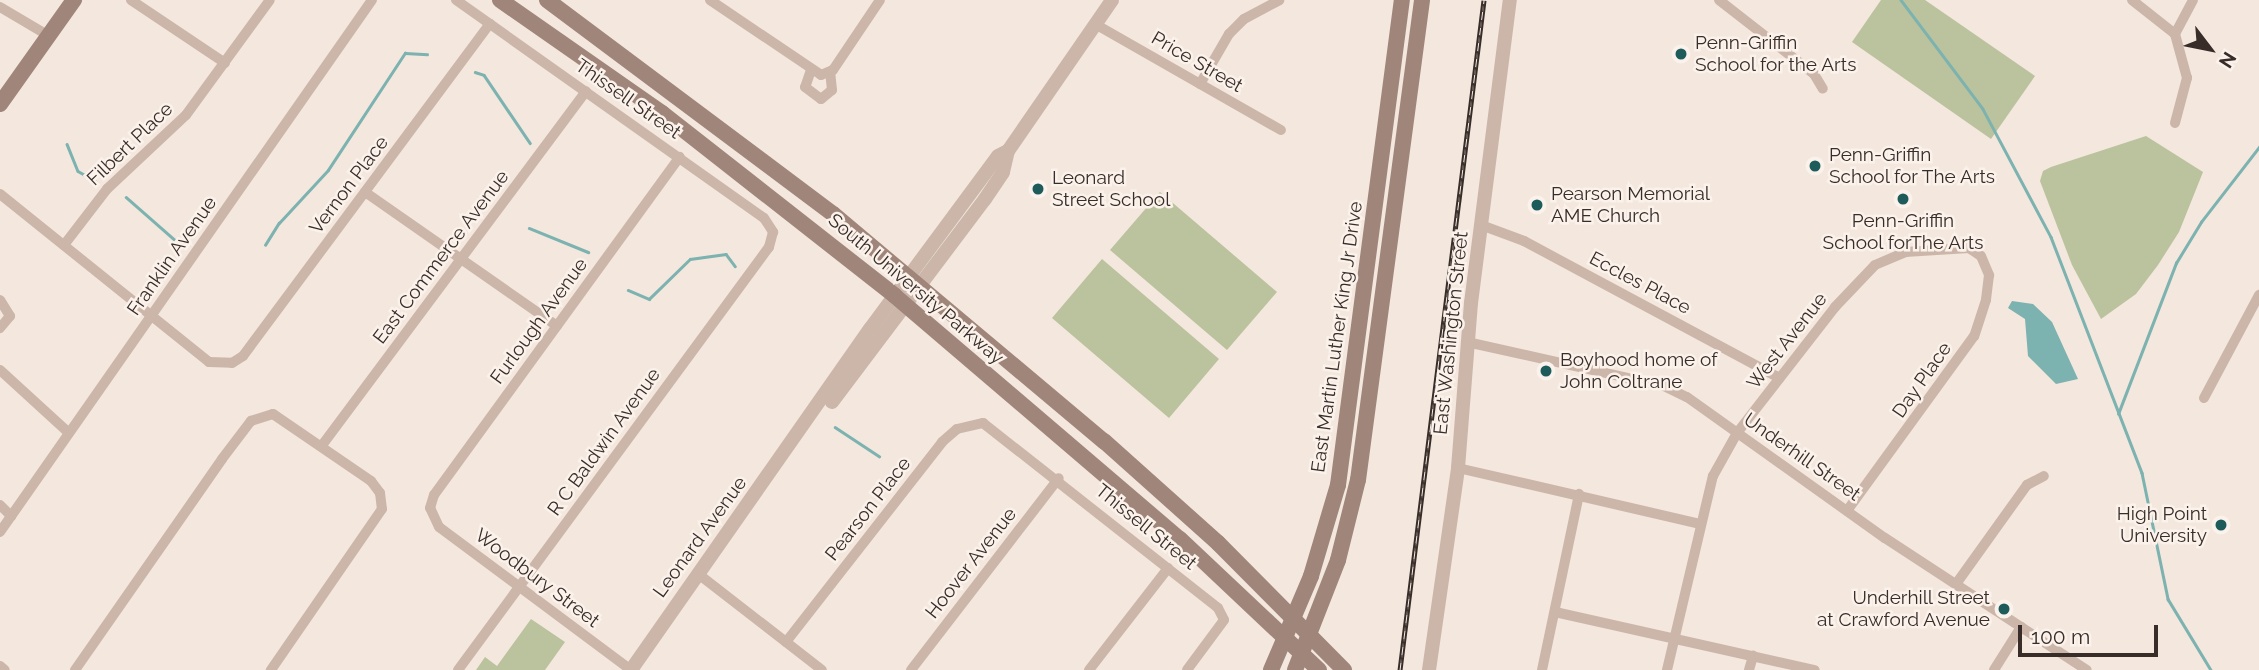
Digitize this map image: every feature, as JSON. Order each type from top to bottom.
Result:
[{"type":"main road","points":[[0,104],[74,0]]},
{"type":"main road","name":"South University Parkway","points":[[500,0],[662,113],[900,301],[1180,539],[1285,635],[1319,670]]},
{"type":"main road","name":"South University Parkway","points":[[547,0],[743,144],[1104,441],[1293,617],[1344,670]]},
{"type":"main road","name":"East Martin Luther King Jr Drive","points":[[1271,670],[1311,576],[1338,485],[1402,0]]},
{"type":"main road","points":[[1296,670],[1311,636],[1344,537],[1368,429],[1422,0]]},
{"type":"street","points":[[131,0],[225,63]]},
{"type":"street","name":"Filbert Place","points":[[64,245],[107,188],[186,115],[270,0]]},
{"type":"street","name":"Franklin Avenue","points":[[0,532],[372,0]]},
{"type":"street","name":"Thissell Street","points":[[456,0],[764,218],[772,233]]},
{"type":"street","points":[[710,0],[821,72],[880,0]]},
{"type":"street","name":"Leonard Avenue","points":[[631,670],[697,573],[803,428],[1003,172],[1008,151],[1112,0]]},
{"type":"street","points":[[1200,84],[1229,34],[1244,19],[1279,0]]},
{"type":"street","name":"East Washington Street","points":[[1429,670],[1458,468],[1467,342],[1510,0]]},
{"type":"street","points":[[1720,0],[1814,74],[1823,89]]},
{"type":"street","points":[[2132,0],[2175,34],[2187,78],[2175,124]]},
{"type":"street","points":[[2175,34],[2193,0]]},
{"type":"street","points":[[0,7],[49,36]]},
{"type":"street","name":"Vernon Place","points":[[151,317],[209,362],[232,363],[243,356],[490,24]]},
{"type":"street","name":"Price Street","points":[[1095,24],[1281,130]]},
{"type":"street","name":"East Commerce Avenue","points":[[323,444],[586,91]]},
{"type":"street","name":"Furlough Avenue","points":[[430,508],[434,495],[680,157]]},
{"type":"street","points":[[365,192],[557,326]]},
{"type":"street","points":[[0,194],[151,317]]},
{"type":"street","name":"Eccles Place","points":[[1481,225],[1524,241],[1780,378]]},
{"type":"street","name":"R C Baldwin Avenue","points":[[458,670],[769,247],[772,233]]},
{"type":"street","name":"West Avenue","points":[[1667,670],[1713,476],[1737,433],[1857,281],[1875,265],[1905,252],[1960,247],[1981,256]]},
{"type":"street","name":"Day Place","points":[[1847,511],[1974,335],[1986,300],[1989,275],[1981,256]]},
{"type":"street","points":[[2204,398],[2259,295]]},
{"type":"street","points":[[0,300],[9,316],[0,328]]},
{"type":"street","name":"Underhill Street","points":[[1467,342],[1664,386],[2087,670]]},
{"type":"street","points":[[0,370],[69,433]]},
{"type":"street","points":[[75,670],[222,459],[251,422],[265,415],[279,415],[323,444],[380,493],[382,509],[375,525],[271,670]]},
{"type":"street","name":"Pearson Place","points":[[786,642],[942,442],[966,425],[992,426]]},
{"type":"street","name":"Thissell Street","points":[[992,426],[1217,608],[1224,620],[1187,670]]},
{"type":"street","points":[[1458,468],[1700,524]]},
{"type":"street","points":[[1956,584],[2027,485],[2044,476]]},
{"type":"street","name":"Hoover Avenue","points":[[911,670],[1059,478]]},
{"type":"street","points":[[1542,670],[1578,494]]},
{"type":"street","points":[[0,505],[11,516]]},
{"type":"street","name":"Woodbury Street","points":[[430,508],[439,527],[631,670]]},
{"type":"street","points":[[1089,670],[1168,568]]},
{"type":"street","points":[[697,573],[822,670]]},
{"type":"street","points":[[1555,612],[1815,670]]},
{"type":"street","points":[[1994,670],[2021,627]]},
{"type":"street","points":[[1749,670],[1753,656]]},
{"type":"street","points":[[0,666],[5,670]]},
{"type":"green space","points":[[1881,0],[1925,0],[2035,76],[1991,139],[1852,42]]},
{"type":"green space","points":[[2146,136],[2203,172],[2179,232],[2158,265],[2136,294],[2101,319],[2072,265],[2040,181],[2043,171],[2051,167]]},
{"type":"green space","points":[[1160,192],[1277,292],[1227,350],[1110,250]]},
{"type":"green space","points":[[1102,259],[1219,359],[1169,418],[1052,318]]},
{"type":"green space","points":[[531,619],[565,642],[545,670],[476,670],[485,657],[497,666]]},
{"type":"water","points":[[2012,301],[2033,304],[2052,322],[2078,379],[2056,384],[2028,356],[2025,319],[2008,308]]},
{"type":"waterway","points":[[1901,0],[1983,109],[2051,237],[2142,473],[2168,599],[2211,670]]},
{"type":"waterway","points":[[265,245],[279,223],[328,170],[405,53],[427,54]]},
{"type":"waterway","points":[[475,72],[484,75],[530,143]]},
{"type":"waterway","points":[[67,144],[78,171],[95,181]]},
{"type":"waterway","points":[[2118,414],[2176,263],[2201,222],[2259,147]]},
{"type":"waterway","points":[[126,197],[183,247]]},
{"type":"waterway","points":[[529,228],[588,252]]},
{"type":"waterway","points":[[628,290],[649,299],[690,259],[726,254],[735,266]]},
{"type":"waterway","points":[[835,427],[879,456]]},
{"type":"railway","points":[[1400,670],[1484,0]]},
{"type":"place","name":"Penn-Griffin School for the Arts","points":[[1681,54]]},
{"type":"place","name":"Penn-Griffin School for The Arts","points":[[1815,166]]},
{"type":"place","name":"Leonard Street School","points":[[1038,189]]},
{"type":"place","name":"Penn-Griffin School forThe Arts","points":[[1903,199]]},
{"type":"place","name":"Pearson Memorial AME Church","points":[[1537,205]]},
{"type":"place","name":"Boyhood home of John Coltrane","points":[[1546,371]]},
{"type":"place","name":"High Point University","points":[[2221,525]]},
{"type":"place","name":"Underhill Street at Crawford Avenue","points":[[2004,609]]}]
